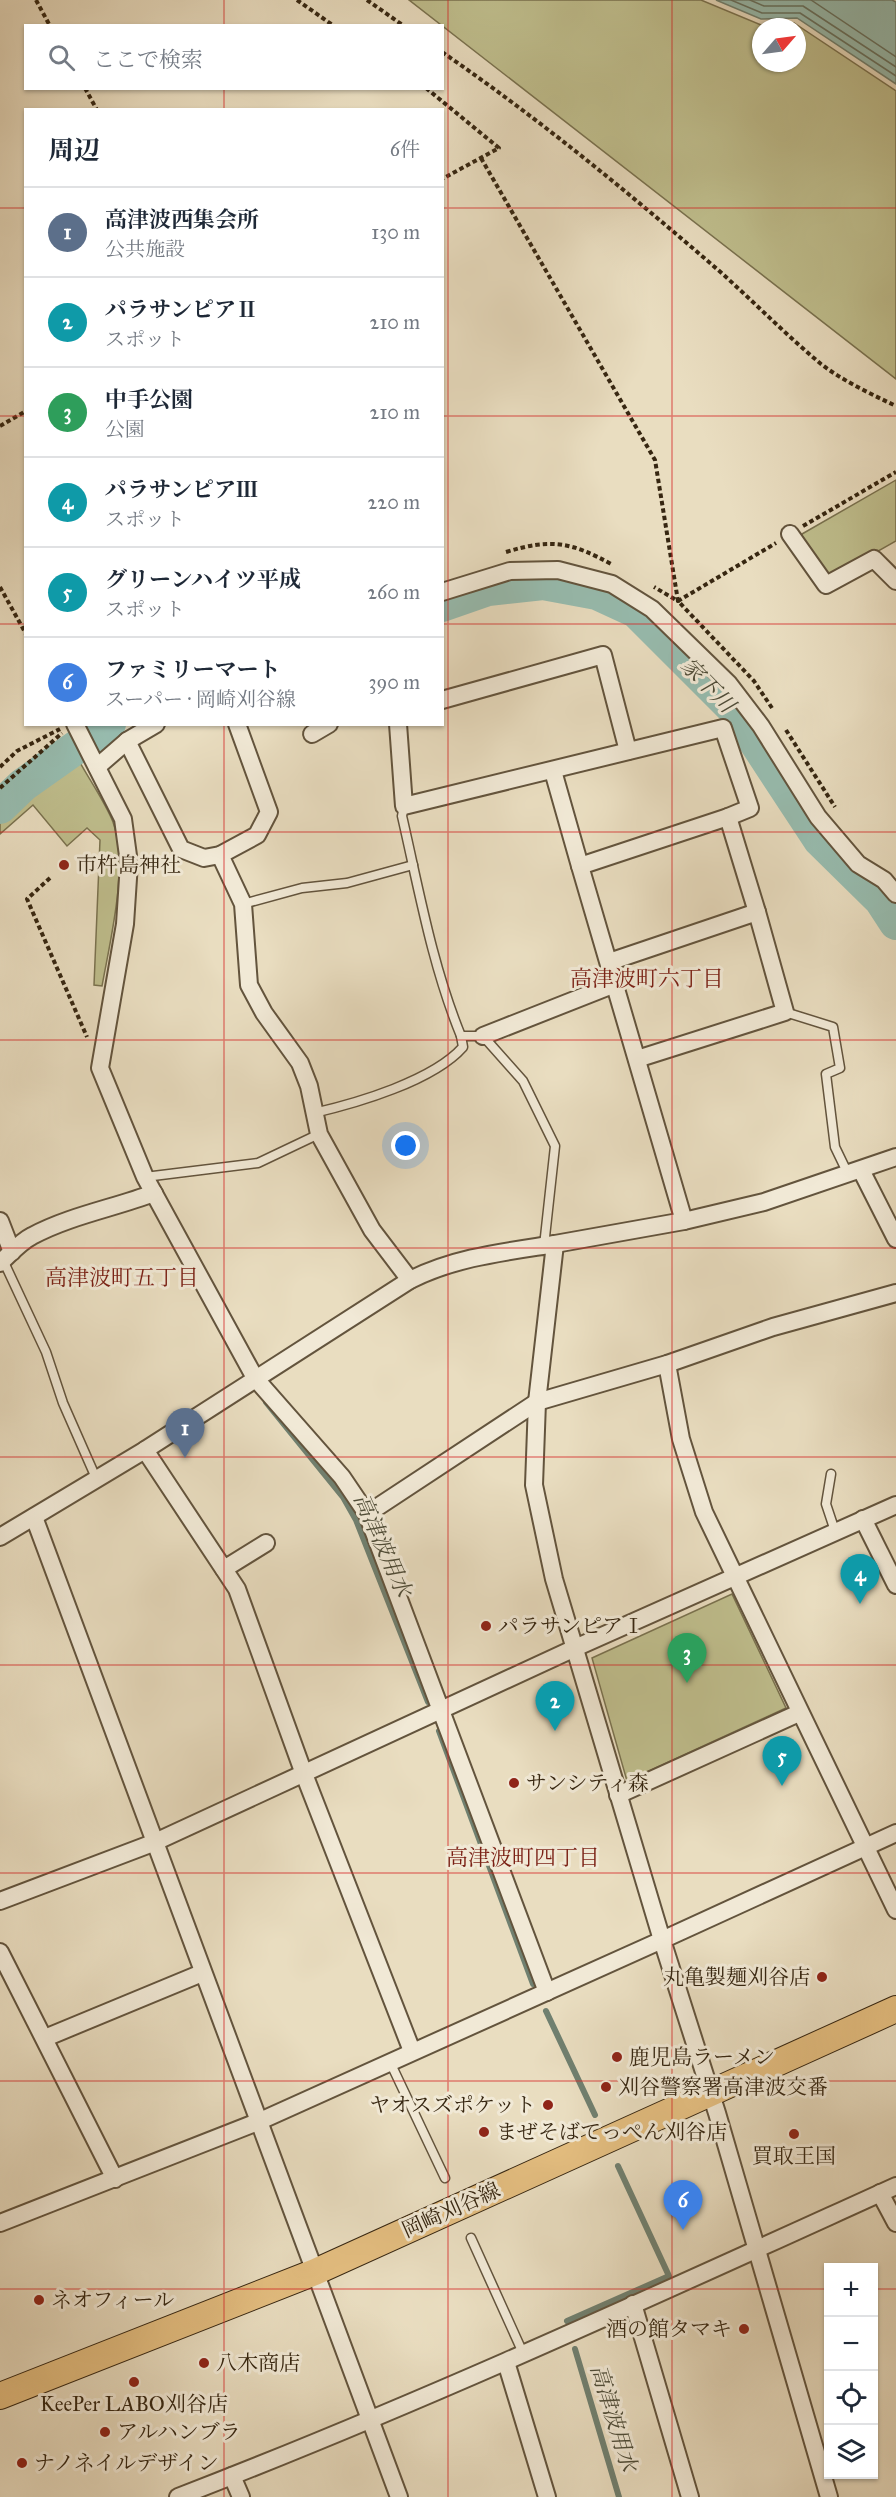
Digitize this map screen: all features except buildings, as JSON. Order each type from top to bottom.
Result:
[{"type":"main road","name":"岡崎刈谷線","points":[[0,2396],[315,2272],[896,2009]]},
{"type":"street","points":[[790,534],[826,585],[874,559],[896,581]]},
{"type":"street","points":[[444,591],[510,571],[558,570],[612,584],[652,609],[729,684],[761,726],[818,817],[858,864],[884,880],[896,894]]},
{"type":"street","points":[[444,699],[603,655],[628,751]]},
{"type":"street","points":[[97,766],[127,741],[153,726]]},
{"type":"street","points":[[127,741],[181,849],[204,858],[220,855],[257,836],[269,812],[238,726]]},
{"type":"street","points":[[312,734],[326,726]]},
{"type":"street","points":[[399,726],[404,806],[723,728],[750,808],[580,866]]},
{"type":"street","points":[[69,728],[97,766],[123,819],[129,862],[125,924],[100,1068],[145,1177],[255,1378],[342,1477],[367,1514],[547,1992]]},
{"type":"street","points":[[553,771],[684,1221]]},
{"type":"street","points":[[637,1059],[785,1012],[728,817]]},
{"type":"street","points":[[220,855],[243,904],[249,985],[264,1013],[300,1063],[319,1134],[372,1230],[410,1280]]},
{"type":"street","points":[[609,962],[757,912]]},
{"type":"street","points":[[483,1035],[615,984]]},
{"type":"street","points":[[0,1538],[145,1450],[410,1280],[434,1268],[463,1259],[684,1221],[764,1202],[896,1157]]},
{"type":"street","points":[[855,1172],[896,1239]]},
{"type":"street","points":[[5,1258],[30,1237],[66,1222],[116,1208],[154,1193]]},
{"type":"street","points":[[0,1221],[5,1258]]},
{"type":"street","points":[[549,1245],[537,1402],[534,1485],[554,1579],[758,2250],[829,2497]]},
{"type":"street","points":[[367,1514],[537,1402],[666,1364],[773,1327],[896,1293]]},
{"type":"street","points":[[666,1364],[681,1439],[704,1512],[896,1911]]},
{"type":"street","points":[[145,1450],[237,1588],[303,1773],[412,2051]]},
{"type":"street","points":[[0,1901],[153,1843],[575,1648],[896,1505]]},
{"type":"street","points":[[34,1517],[153,1843],[260,2121],[399,2497]]},
{"type":"street","points":[[863,1519],[896,1585]]},
{"type":"street","points":[[224,1569],[266,1544]]},
{"type":"street","points":[[618,1795],[799,1713]]},
{"type":"street","points":[[0,2223],[260,2121],[896,1833]]},
{"type":"street","points":[[0,1952],[115,2179]]},
{"type":"street","points":[[45,2038],[202,1973]]},
{"type":"street","points":[[178,2497],[370,2421],[758,2250],[896,2186]]},
{"type":"street","points":[[880,2193],[896,2223]]},
{"type":"street","points":[[633,2304],[690,2497]]},
{"type":"street","points":[[506,2362],[547,2497]]},
{"type":"street","points":[[232,2476],[241,2497]]},
{"type":"lane","points":[[314,1113],[363,1101],[415,1078],[455,1055],[463,1047],[462,1036],[445,997],[428,936],[402,816],[404,806]]},
{"type":"lane","points":[[243,904],[302,888],[347,883],[413,865]]},
{"type":"lane","points":[[785,1012],[833,1028],[840,1068],[826,1074],[836,1147],[855,1172]]},
{"type":"lane","points":[[462,1036],[483,1035],[523,1081],[555,1146],[549,1245]]},
{"type":"lane","points":[[145,1177],[258,1163],[319,1134]]},
{"type":"lane","points":[[5,1258],[46,1352],[63,1403],[96,1478]]},
{"type":"lane","points":[[831,1474],[826,1504],[835,1531]]},
{"type":"lane","points":[[390,2061],[445,2178]]},
{"type":"lane","points":[[471,2238],[523,2353]]},
{"type":"path","points":[[36,0],[49,24]]},
{"type":"path","points":[[297,0],[331,24]]},
{"type":"path","points":[[367,0],[401,24]]},
{"type":"path","points":[[444,53],[523,109],[603,174],[717,269],[822,365],[896,406]]},
{"type":"path","points":[[86,90],[96,108]]},
{"type":"path","points":[[428,90],[499,148],[444,178]]},
{"type":"path","points":[[481,158],[655,460],[678,601],[647,584]]},
{"type":"path","points":[[0,426],[24,412]]},
{"type":"path","points":[[504,553],[536,543],[572,544],[616,566]]},
{"type":"path","points":[[0,587],[24,630]]},
{"type":"path","points":[[0,767],[17,751],[66,726]]},
{"type":"path","points":[[0,788],[69,728]]},
{"type":"path","points":[[50,878],[27,899],[100,1068]]},
{"type":"shaded area","points":[[409,0],[701,0],[752,21],[752,72],[806,72],[806,31],[896,91],[896,379],[444,27],[444,24],[440,24]]},
{"type":"shaded area","points":[[896,480],[896,541],[829,579],[804,549],[802,534]]},
{"type":"shaded area","points":[[77,757],[101,797],[113,822],[117,840],[119,881],[102,986],[94,985],[100,840],[87,828],[67,846],[33,805],[0,834],[0,821]]},
{"type":"shaded area","points":[[732,1594],[786,1708],[627,1781],[592,1658]]},
{"type":"water","points":[[716,0],[892,0],[896,2],[896,84],[806,24],[806,18],[759,18]]},
{"type":"waterway","name":"家下川","points":[[444,604],[488,589],[543,583],[597,593],[636,611],[734,709],[820,840],[881,900],[896,923]]},
{"type":"waterway","name":"家下川","points":[[0,807],[23,785],[106,726]]},
{"type":"waterway","name":"高津波用水","points":[[266,1402],[343,1497],[356,1520],[428,1702]]},
{"type":"waterway","name":"高津波用水","points":[[439,1731],[533,1984]]},
{"type":"waterway","name":"高津波用水","points":[[546,2011],[595,2115]]},
{"type":"waterway","name":"高津波用水","points":[[567,2321],[669,2276],[618,2166]]},
{"type":"waterway","name":"高津波用水","points":[[575,2349],[619,2497]]},
{"type":"place","name":"市杵島神社","points":[[64,865]]},
{"type":"place","name":"高津波西集会所","points":[[185,1458]]},
{"type":"place","name":"パラサンピアⅢ","points":[[860,1604]]},
{"type":"place","name":"パラサンピアⅠ","points":[[486,1626]]},
{"type":"place","name":"中手公園","points":[[687,1683]]},
{"type":"place","name":"パラサンピアⅡ","points":[[555,1731]]},
{"type":"place","name":"サンシティ森","points":[[514,1783]]},
{"type":"place","name":"グリーンハイツ平成","points":[[782,1786]]},
{"type":"place","name":"丸亀製麺刈谷店","points":[[822,1977]]},
{"type":"place","name":"鹿児島ラーメン","points":[[617,2057]]},
{"type":"place","name":"刈谷警察署高津波交番","points":[[606,2087]]},
{"type":"place","name":"ヤオスズポケット","points":[[548,2105]]},
{"type":"place","name":"まぜそばてっぺん刈谷店","points":[[484,2132]]},
{"type":"place","name":"買取王国","points":[[794,2134]]},
{"type":"place","name":"ファミリーマート","points":[[683,2230]]},
{"type":"place","name":"ネオフィール","points":[[39,2300]]},
{"type":"place","name":"酒の館タマキ","points":[[744,2329]]},
{"type":"place","name":"八木商店","points":[[204,2363]]},
{"type":"place","name":"KeePer LABO刈谷店","points":[[134,2382]]},
{"type":"place","name":"アルハンブラ","points":[[105,2432]]},
{"type":"place","name":"ナノネイルデザイン","points":[[22,2463]]},
{"type":"district","name":"高津波町六丁目","points":[[647,978]]},
{"type":"district","name":"高津波町五丁目","points":[[122,1277]]},
{"type":"district","name":"高津波町四丁目","points":[[523,1857]]}]
